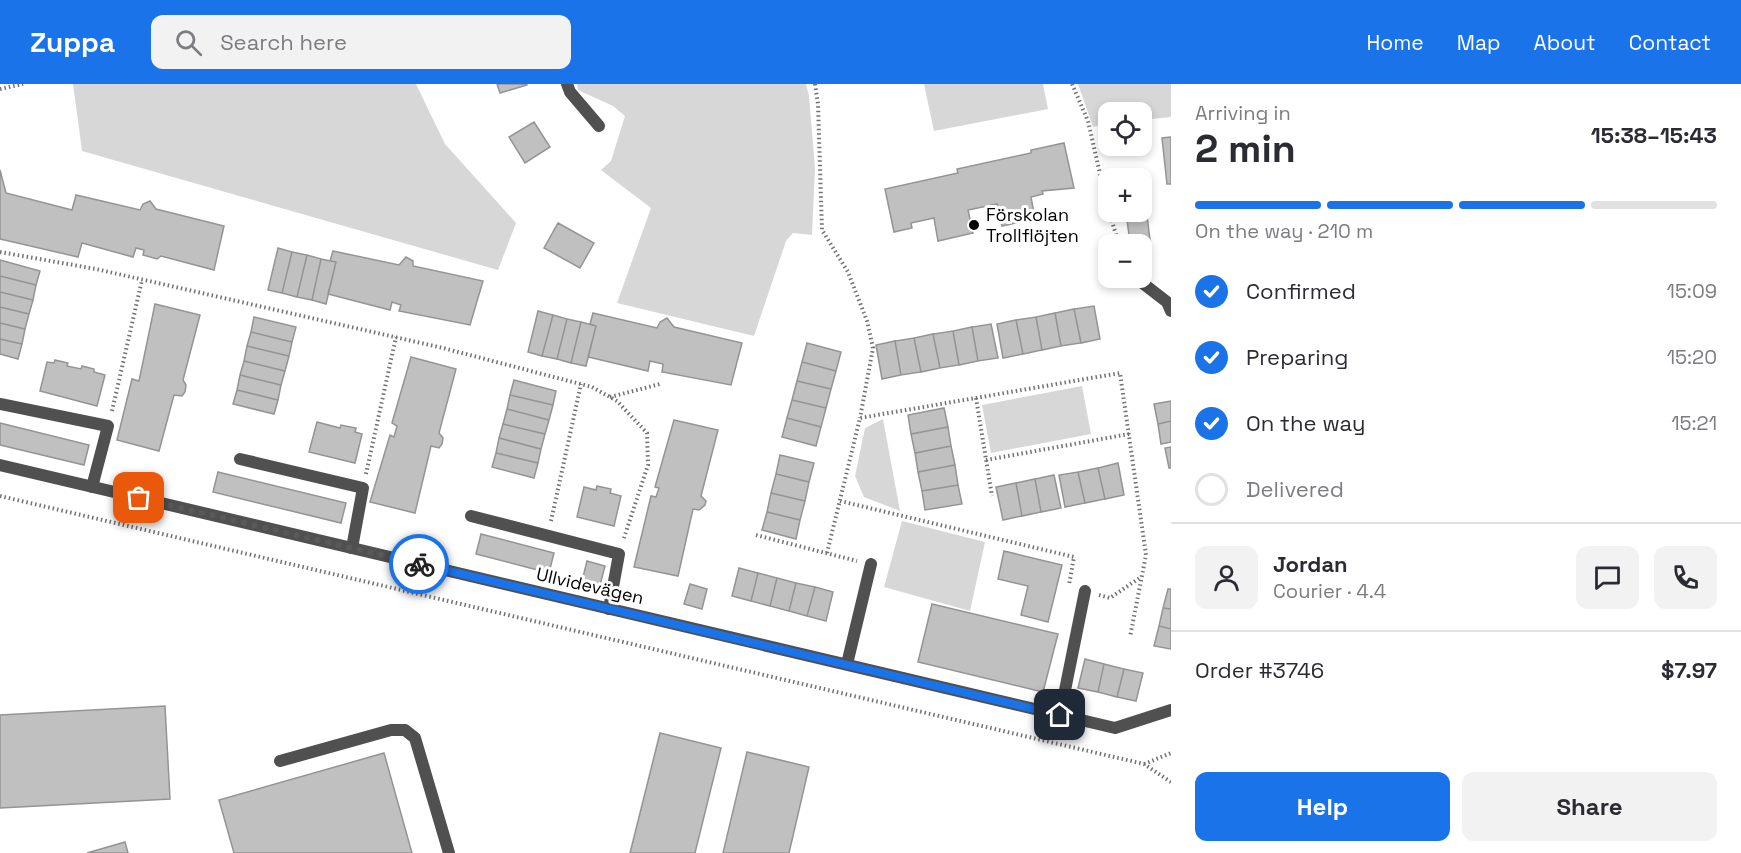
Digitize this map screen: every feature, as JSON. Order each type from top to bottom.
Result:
[{"type":"street","points":[[567,84],[570,92],[599,126]]},
{"type":"street","points":[[1149,288],[1167,302],[1171,311]]},
{"type":"street","points":[[0,404],[108,426],[92,487]]},
{"type":"street","points":[[240,459],[363,488],[352,548]]},
{"type":"street","name":"Ullvidevägen","points":[[0,465],[1115,728],[1171,711]]},
{"type":"street","points":[[471,516],[619,554],[609,609]]},
{"type":"street","points":[[848,664],[871,564]]},
{"type":"street","points":[[1060,715],[1086,591]]},
{"type":"street","points":[[280,761],[391,730],[405,730],[415,738],[449,853]]},
{"type":"path","points":[[0,89],[23,84]]},
{"type":"path","points":[[815,84],[818,104],[822,230],[848,272],[867,321],[873,348],[860,418],[827,553]]},
{"type":"path","points":[[1072,84],[1088,121],[1099,168]]},
{"type":"path","points":[[0,252],[142,280],[396,338],[581,384],[610,397],[617,401],[647,433],[648,465],[619,554]]},
{"type":"path","points":[[108,426],[142,280]]},
{"type":"path","points":[[363,488],[396,338]]},
{"type":"path","points":[[860,418],[1120,373],[1146,555],[1130,637]]},
{"type":"path","points":[[548,536],[581,384]]},
{"type":"path","points":[[610,397],[660,384]]},
{"type":"path","points":[[976,398],[992,496]]},
{"type":"path","points":[[986,460],[1129,434]]},
{"type":"path","points":[[0,496],[1144,764],[1171,782]]},
{"type":"path","points":[[840,501],[1074,557],[1069,585],[1110,598],[1142,577]]},
{"type":"path","points":[[756,535],[871,564]]},
{"type":"path","points":[[1144,764],[1171,753]]},
{"type":"shaded area","points":[[73,84],[416,84],[445,144],[516,223],[498,270],[82,151]]},
{"type":"shaded area","points":[[577,84],[806,84],[815,168],[812,235],[793,233],[786,241],[754,336],[617,303],[651,208],[601,170],[611,161],[625,116],[613,106],[578,90]]},
{"type":"shaded area","points":[[924,84],[1043,84],[1048,109],[934,131]]},
{"type":"shaded area","points":[[1078,84],[1171,84],[1171,117],[1152,119],[1152,102],[1098,102],[1098,126],[1093,127]]},
{"type":"shaded area","points":[[1082,386],[1091,434],[991,453],[982,405]]},
{"type":"shaded area","points":[[883,419],[900,511],[864,497],[855,476],[865,428]]},
{"type":"shaded area","points":[[902,521],[985,542],[970,611],[884,587]]},
{"type":"building","points":[[497,84],[527,84],[527,85],[500,93]]},
{"type":"building","points":[[534,122],[550,147],[525,163],[509,137]]},
{"type":"building","points":[[1171,137],[1171,184],[1167,184],[1162,138]]},
{"type":"building","points":[[1064,143],[1074,188],[1042,191],[1043,194],[1031,197],[1035,219],[1002,226],[997,204],[968,210],[973,233],[938,241],[934,218],[911,223],[912,228],[894,232],[885,189],[958,173],[957,169],[1031,153],[1031,150]]},
{"type":"building","points":[[0,170],[6,193],[72,210],[76,195],[140,210],[143,204],[150,201],[156,209],[224,226],[214,270],[161,256],[157,259],[143,255],[144,250],[136,248],[133,257],[82,243],[78,257],[0,239]]},
{"type":"building","points":[[1127,222],[1148,222],[1149,234],[1129,234]]},
{"type":"building","points":[[558,223],[594,243],[580,268],[544,248]]},
{"type":"building","points":[[278,248],[292,252],[282,293],[268,290]]},
{"type":"building","points":[[333,251],[399,265],[406,257],[413,261],[413,266],[483,281],[470,325],[399,311],[401,305],[392,302],[390,310],[328,294],[336,262],[330,261]]},
{"type":"building","points":[[292,252],[307,255],[297,297],[282,293]]},
{"type":"building","points":[[307,255],[321,259],[312,300],[297,297]]},
{"type":"building","points":[[321,259],[336,262],[326,304],[312,300]]},
{"type":"building","points":[[0,260],[40,271],[36,285],[0,276]]},
{"type":"building","points":[[0,276],[36,285],[33,300],[0,292]]},
{"type":"building","points":[[0,292],[33,300],[29,314],[0,307]]},
{"type":"building","points":[[155,304],[200,315],[183,380],[186,385],[185,392],[182,396],[174,395],[159,451],[117,440],[132,379],[139,381]]},
{"type":"building","points":[[1094,306],[1100,339],[1081,343],[1074,309]]},
{"type":"building","points":[[0,307],[29,314],[25,329],[0,323]]},
{"type":"building","points":[[1074,309],[1081,343],[1061,346],[1055,313]]},
{"type":"building","points":[[538,311],[553,315],[542,356],[528,352]]},
{"type":"building","points":[[593,313],[657,328],[660,322],[667,318],[674,327],[742,343],[731,385],[662,372],[663,364],[650,361],[648,371],[588,357],[596,326],[590,324]]},
{"type":"building","points":[[1055,313],[1061,346],[1042,350],[1036,317]]},
{"type":"building","points":[[553,315],[567,319],[557,359],[542,356]]},
{"type":"building","points":[[254,317],[296,327],[292,342],[251,332]]},
{"type":"building","points":[[1036,317],[1042,350],[1023,354],[1016,320]]},
{"type":"building","points":[[567,319],[581,322],[571,363],[557,359]]},
{"type":"building","points":[[1016,320],[1023,354],[1003,358],[997,324]]},
{"type":"building","points":[[581,322],[596,326],[586,366],[571,363]]},
{"type":"building","points":[[0,323],[25,329],[22,344],[0,339]]},
{"type":"building","points":[[991,324],[998,358],[978,361],[972,327]]},
{"type":"building","points":[[972,327],[978,361],[959,365],[953,331]]},
{"type":"building","points":[[953,331],[959,365],[940,368],[933,334]]},
{"type":"building","points":[[251,332],[292,342],[289,356],[247,346]]},
{"type":"building","points":[[933,334],[940,368],[921,372],[914,338]]},
{"type":"building","points":[[914,338],[921,372],[901,375],[895,341]]},
{"type":"building","points":[[0,339],[22,344],[18,359],[0,354]]},
{"type":"building","points":[[895,341],[901,375],[882,379],[876,345]]},
{"type":"building","points":[[807,343],[841,352],[836,371],[802,362]]},
{"type":"building","points":[[247,346],[289,356],[285,371],[244,361]]},
{"type":"building","points":[[411,357],[456,369],[439,433],[443,438],[442,444],[439,448],[431,446],[415,513],[370,502],[390,435],[394,437],[397,426],[392,423]]},
{"type":"building","points":[[55,360],[68,363],[67,366],[94,369],[94,372],[105,375],[97,406],[40,391],[47,362],[54,363]]},
{"type":"building","points":[[244,361],[285,371],[281,385],[240,375]]},
{"type":"building","points":[[802,362],[836,371],[831,389],[797,381]]},
{"type":"building","points":[[240,375],[281,385],[278,400],[237,390]]},
{"type":"building","points":[[514,380],[556,391],[553,405],[510,395]]},
{"type":"building","points":[[797,381],[831,389],[826,408],[792,400]]},
{"type":"building","points":[[237,390],[278,400],[274,414],[233,404]]},
{"type":"building","points":[[510,395],[553,405],[549,420],[507,409]]},
{"type":"building","points":[[792,400],[826,408],[821,427],[787,418]]},
{"type":"building","points":[[1171,401],[1171,421],[1158,424],[1154,404]]},
{"type":"building","points":[[944,408],[948,427],[911,434],[908,415]]},
{"type":"building","points":[[507,409],[549,420],[545,434],[503,424]]},
{"type":"building","points":[[787,418],[821,427],[816,446],[782,437]]},
{"type":"building","points":[[674,420],[718,430],[701,496],[706,501],[705,505],[699,510],[693,509],[678,576],[634,567],[651,496],[656,497],[659,488],[655,487]]},
{"type":"building","points":[[1171,421],[1171,442],[1161,444],[1158,424]]},
{"type":"building","points":[[317,422],[340,428],[341,425],[356,428],[355,432],[362,434],[355,463],[309,452]]},
{"type":"building","points":[[0,423],[89,445],[84,465],[0,445]]},
{"type":"building","points":[[503,424],[545,434],[541,449],[499,438]]},
{"type":"building","points":[[948,427],[951,446],[915,453],[911,434]]},
{"type":"building","points":[[499,438],[541,449],[538,463],[496,453]]},
{"type":"building","points":[[951,446],[955,465],[918,472],[915,453]]},
{"type":"building","points":[[1171,447],[1171,468],[1169,468],[1165,448]]},
{"type":"building","points":[[496,453],[538,463],[534,478],[492,467]]},
{"type":"building","points":[[780,455],[814,463],[809,482],[776,474]]},
{"type":"building","points":[[1118,463],[1124,495],[1105,499],[1098,468]]},
{"type":"building","points":[[955,465],[958,485],[922,491],[918,472]]},
{"type":"building","points":[[1098,468],[1105,499],[1085,503],[1078,472]]},
{"type":"building","points":[[218,472],[346,503],[341,523],[213,492]]},
{"type":"building","points":[[1078,472],[1085,503],[1065,507],[1059,475]]},
{"type":"building","points":[[776,474],[809,482],[805,501],[771,493]]},
{"type":"building","points":[[1054,475],[1061,508],[1041,512],[1035,479]]},
{"type":"building","points":[[1035,479],[1041,512],[1022,516],[1016,483]]},
{"type":"building","points":[[1016,483],[1022,516],[1003,520],[996,487]]},
{"type":"building","points":[[958,485],[962,504],[925,510],[922,491]]},
{"type":"building","points":[[597,486],[611,489],[610,493],[621,496],[614,526],[577,517],[584,487],[596,490]]},
{"type":"building","points":[[771,493],[805,501],[800,520],[767,512]]},
{"type":"building","points":[[767,512],[800,520],[796,539],[762,530]]},
{"type":"building","points":[[481,534],[554,553],[549,573],[476,554]]},
{"type":"building","points":[[1004,551],[1062,565],[1048,622],[1021,615],[1028,586],[998,579]]},
{"type":"building","points":[[587,561],[605,566],[600,585],[582,581]]},
{"type":"building","points":[[739,568],[758,573],[751,601],[732,596]]},
{"type":"building","points":[[758,573],[777,578],[770,606],[751,601]]},
{"type":"building","points":[[777,578],[796,583],[789,611],[770,606]]},
{"type":"building","points":[[796,583],[815,587],[807,616],[789,611]]},
{"type":"building","points":[[690,584],[707,589],[702,609],[684,604]]},
{"type":"building","points":[[815,587],[833,592],[826,621],[807,616]]},
{"type":"building","points":[[1168,589],[1171,589],[1171,609],[1163,608]]},
{"type":"building","points":[[932,604],[1058,634],[1043,692],[918,662]]},
{"type":"building","points":[[1163,608],[1171,609],[1171,629],[1159,626]]},
{"type":"building","points":[[1159,626],[1171,629],[1171,649],[1154,646]]},
{"type":"building","points":[[1085,659],[1104,664],[1098,692],[1078,688]]},
{"type":"building","points":[[1104,664],[1124,669],[1117,697],[1098,692]]},
{"type":"building","points":[[1124,669],[1143,673],[1136,701],[1117,697]]},
{"type":"building","points":[[165,706],[170,799],[0,808],[0,715]]},
{"type":"building","points":[[660,733],[721,748],[695,853],[630,853]]},
{"type":"building","points":[[747,752],[809,767],[789,853],[723,853]]},
{"type":"building","points":[[384,753],[412,853],[234,853],[219,800]]},
{"type":"building","points":[[125,842],[128,853],[87,853]]},
{"type":"way so far","points":[[139,498],[419,564]]},
{"type":"place","name":"Förskolan Trollflöjten","points":[[974,225]]},
{"type":"route","points":[[419,564],[1060,715]]}]
